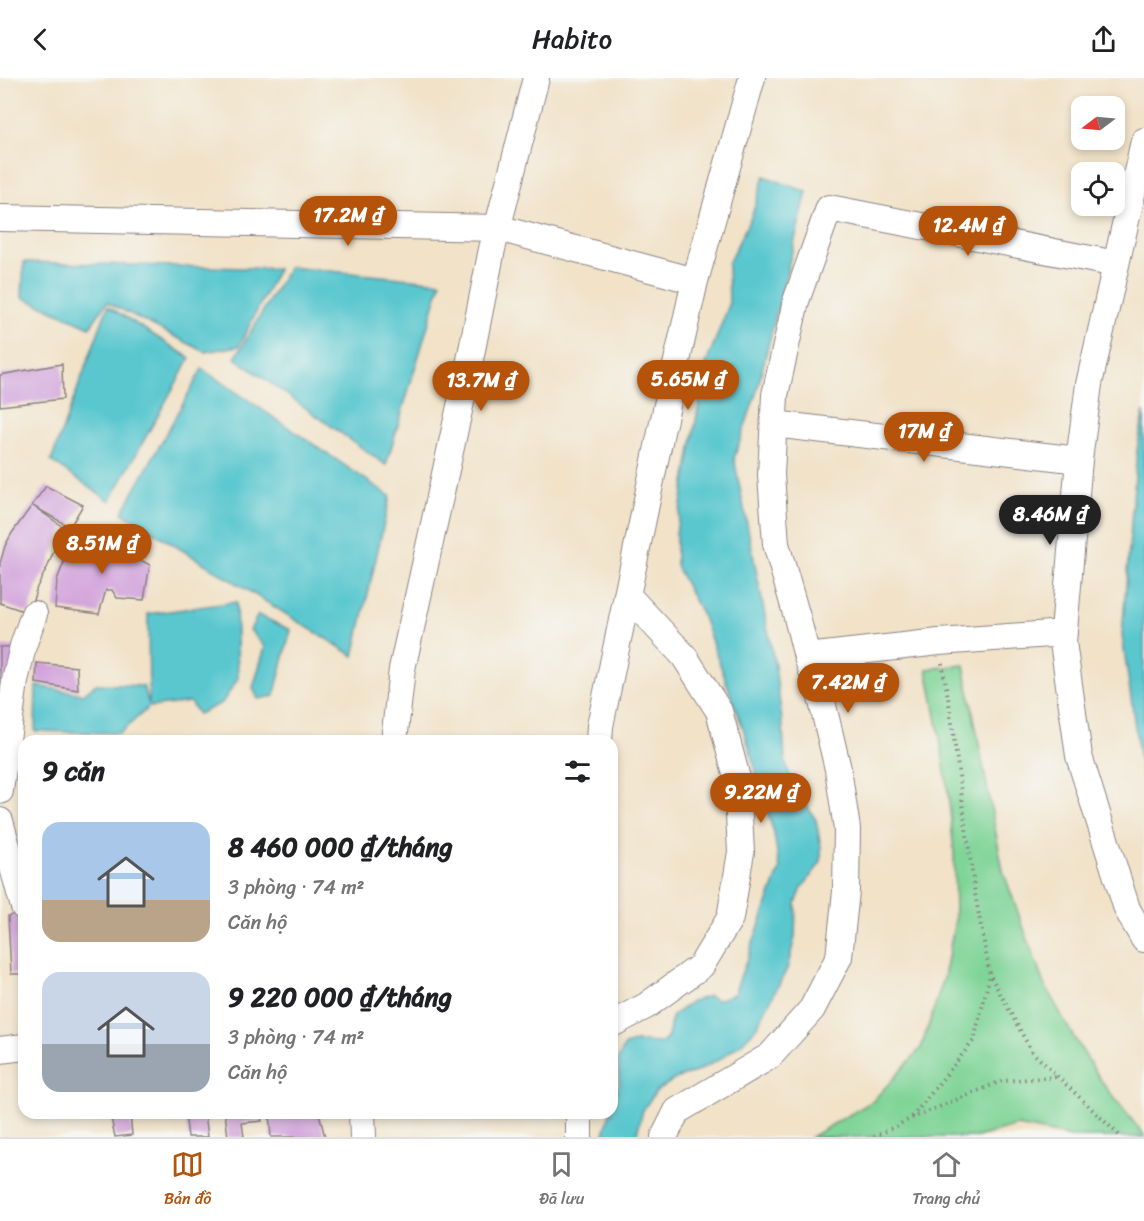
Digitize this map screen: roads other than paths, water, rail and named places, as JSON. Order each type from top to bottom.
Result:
[{"type":"street","points":[[395,735],[402,669],[468,370],[492,249],[536,78]]},
{"type":"street","points":[[599,735],[661,432],[695,281],[752,78]]},
{"type":"street","points":[[1144,141],[1089,384],[1079,460],[1063,642],[1079,756],[1127,909],[1144,939]]},
{"type":"street","points":[[664,1137],[678,1111],[770,1056],[812,1009],[838,957],[846,891],[847,829],[838,768],[820,693],[807,657],[776,544],[771,475],[775,395],[796,301],[829,208],[1116,264]]},
{"type":"street","points":[[0,218],[498,228],[695,281]]},
{"type":"street","points":[[774,424],[1079,460]]},
{"type":"street","points":[[618,1021],[646,1006],[701,966],[730,918],[741,852],[736,778],[719,711],[684,656],[627,595]]},
{"type":"street","points":[[0,791],[15,681],[23,646],[34,614]]},
{"type":"street","points":[[807,657],[939,642],[1064,633]]},
{"type":"street","points":[[0,821],[18,886]]},
{"type":"street","points":[[0,1050],[18,1048]]},
{"type":"street","points":[[362,1119],[363,1137]]},
{"type":"street","points":[[579,1119],[579,1137]]},
{"type":"water","points":[[764,176],[807,192],[756,394],[734,458],[775,666],[785,760],[791,780],[816,820],[821,862],[802,888],[796,903],[795,937],[787,969],[756,1028],[743,1042],[720,1059],[696,1072],[677,1078],[656,1091],[643,1110],[636,1137],[600,1137],[604,1134],[608,1119],[618,1119],[618,1059],[625,1045],[636,1042],[662,1043],[668,1037],[672,1016],[693,1001],[709,996],[717,1000],[734,994],[780,869],[774,834],[746,737],[703,617],[676,566],[676,533],[706,364],[729,305],[728,264],[752,215]]},
{"type":"water","points":[[24,262],[278,269],[239,346],[205,352],[107,302],[90,327],[22,297]]},
{"type":"water","points":[[289,267],[441,282],[386,465],[235,358]]},
{"type":"water","points":[[108,306],[190,358],[110,501],[51,461]]},
{"type":"water","points":[[202,369],[390,496],[354,656],[122,513]]},
{"type":"water","points":[[1144,412],[1144,782],[1122,635],[1137,450]]},
{"type":"water","points":[[236,602],[238,679],[222,703],[198,714],[190,702],[149,707],[120,733],[35,731],[36,686],[83,694],[96,684],[143,686],[149,704],[148,614]]},
{"type":"water","points":[[258,615],[291,630],[274,696],[258,699],[253,688],[265,647],[250,630]]}]
